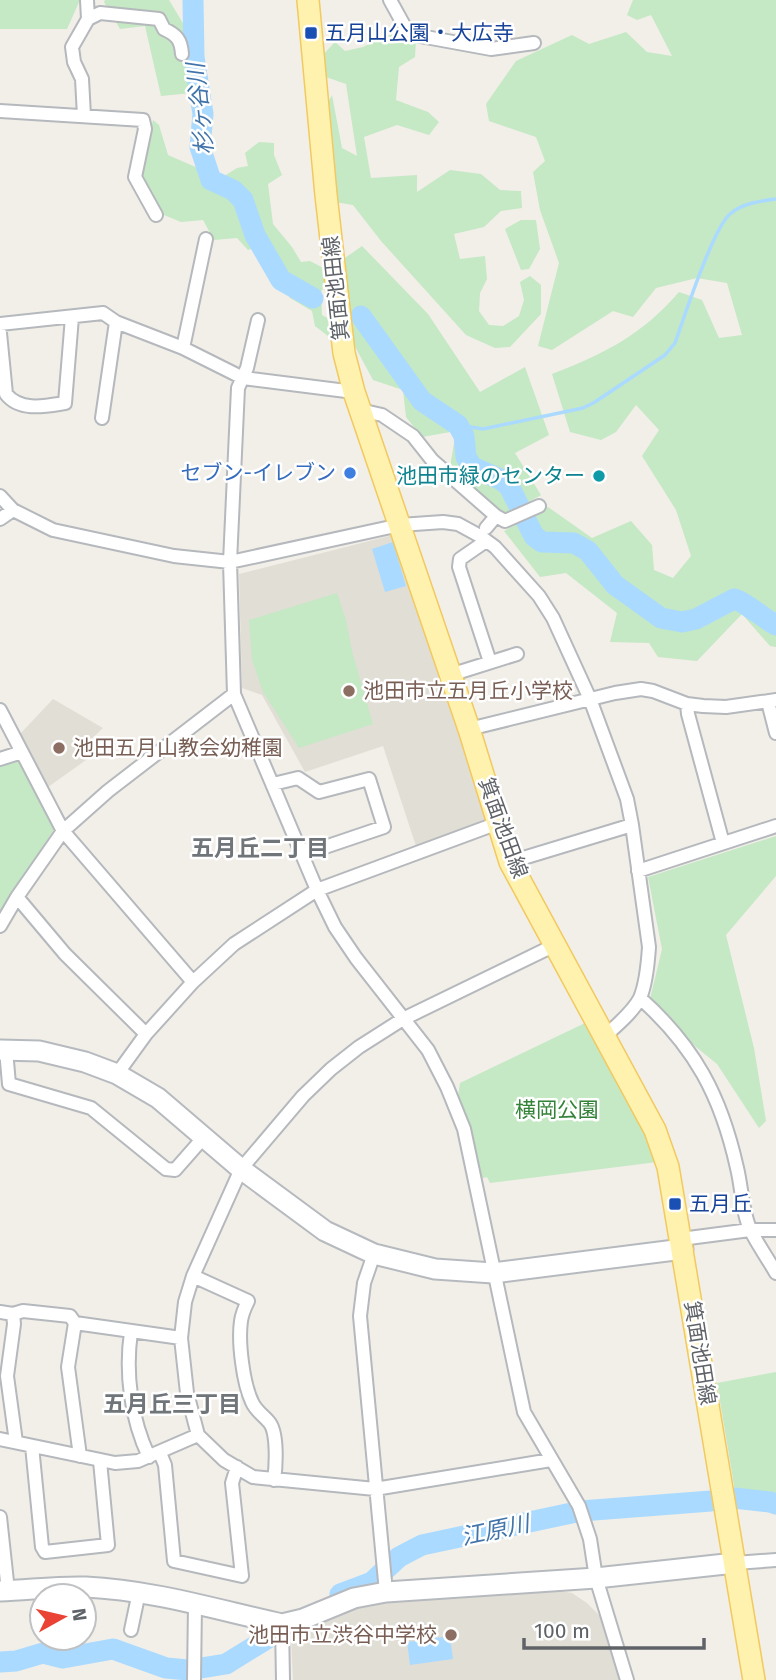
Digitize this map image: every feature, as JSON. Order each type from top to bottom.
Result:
[{"type":"main road","name":"箕面池田線","points":[[308,0],[344,353],[357,401],[469,729],[510,862],[655,1130],[668,1167],[754,1680]]},
{"type":"street","points":[[84,116],[82,79],[74,62],[72,47],[88,19],[87,0]]},
{"type":"street","points":[[390,0],[406,29],[420,36],[491,49],[534,43]]},
{"type":"street","points":[[88,19],[100,13],[159,19],[164,29],[176,34],[181,43],[182,54]]},
{"type":"street","points":[[0,111],[143,120],[145,129],[135,177],[156,215]]},
{"type":"street","points":[[183,348],[206,239]]},
{"type":"street","points":[[0,324],[103,313],[243,377],[357,401],[413,436],[432,460],[505,521],[538,506]]},
{"type":"street","points":[[0,333],[6,394],[12,401],[36,407],[65,403],[72,317]]},
{"type":"street","points":[[258,320],[247,368],[238,388],[230,562],[234,694],[317,890],[342,937],[428,1051],[447,1087],[464,1129],[524,1412],[579,1506],[627,1680]]},
{"type":"street","points":[[102,418],[116,321]]},
{"type":"street","points":[[0,496],[13,510],[53,530],[174,556],[230,562],[428,521],[457,524],[486,534],[539,596],[564,639],[620,778],[632,825],[649,947],[648,961],[640,998],[616,1027],[604,1036]]},
{"type":"street","points":[[0,519],[13,510]]},
{"type":"street","points":[[490,662],[459,566],[460,559],[486,534],[496,516]]},
{"type":"street","points":[[450,674],[517,654]]},
{"type":"street","points":[[469,729],[641,689],[687,704],[716,707],[772,701],[776,733]]},
{"type":"street","points":[[0,926],[63,831],[108,790],[234,694]]},
{"type":"street","points":[[687,704],[723,843]]},
{"type":"street","points":[[0,710],[63,831],[193,982]]},
{"type":"street","points":[[0,759],[22,752]]},
{"type":"street","points":[[274,785],[298,778],[319,792],[369,779],[384,827],[325,847],[301,850]]},
{"type":"street","points":[[117,1074],[146,1034],[193,982],[234,944],[317,890],[498,823]]},
{"type":"street","points":[[510,862],[632,825]]},
{"type":"street","points":[[638,871],[776,826]]},
{"type":"street","points":[[17,897],[65,954],[146,1034]]},
{"type":"street","points":[[551,1460],[375,1489],[253,1477],[224,1460],[198,1435],[187,1393],[181,1338],[185,1302],[192,1276],[242,1169],[303,1096],[359,1047],[403,1019],[555,945]]},
{"type":"street","points":[[640,998],[678,1034],[698,1063],[730,1141],[750,1230],[776,1273]]},
{"type":"street","points":[[204,1137],[175,1170],[166,1169],[91,1108],[9,1084],[3,1050],[39,1051],[85,1062],[117,1074],[158,1098],[242,1169],[325,1231],[374,1254],[435,1269],[494,1273],[682,1244],[750,1230],[776,1230]]},
{"type":"street","points":[[374,1254],[364,1283],[360,1317],[386,1592]]},
{"type":"street","points":[[192,1276],[248,1301],[241,1319],[240,1340],[247,1391],[253,1405],[271,1423],[276,1464],[274,1480]]},
{"type":"street","points":[[16,1441],[7,1376],[15,1324],[7,1313],[23,1311],[70,1316],[75,1324],[68,1367],[80,1456]]},
{"type":"street","points":[[75,1324],[181,1338]]},
{"type":"street","points":[[131,1332],[127,1359],[138,1433],[165,1465],[174,1562],[242,1576],[232,1483],[237,1467]]},
{"type":"street","points":[[0,1439],[115,1463],[138,1461],[198,1435]]},
{"type":"street","points":[[32,1446],[42,1547],[45,1552],[108,1545],[100,1461]]},
{"type":"street","points":[[0,1517],[4,1591],[85,1587],[139,1592],[282,1624],[303,1619],[354,1598],[386,1592],[597,1578],[776,1560]]},
{"type":"street","points":[[131,1630],[139,1592]]},
{"type":"street","points":[[194,1673],[195,1604]]},
{"type":"street","points":[[282,1624],[283,1680]]},
{"type":"shaded area","name":"池田市立五月丘小学校","points":[[393,535],[486,819],[416,846],[383,746],[305,772],[262,695],[242,688],[239,574]]},
{"type":"shaded area","name":"池田五月山教会幼稚園","points":[[53,699],[103,728],[87,743],[96,753],[48,787],[20,734]]},
{"type":"shaded area","name":"池田市立渋谷中学校","points":[[553,1590],[572,1593],[602,1618],[620,1680],[293,1680],[291,1638],[298,1632],[355,1608]]},
{"type":"green space","points":[[0,0],[80,0],[67,29],[0,29]]},
{"type":"green space","points":[[105,0],[169,0],[184,25],[191,93],[161,96],[145,26],[120,29]]},
{"type":"green space","points":[[633,0],[776,0],[776,647],[770,646],[742,614],[697,661],[658,657],[649,643],[610,642],[617,613],[566,573],[540,577],[504,531],[548,507],[592,538],[631,521],[652,545],[654,570],[673,578],[691,556],[676,510],[642,456],[659,430],[636,405],[616,432],[601,440],[570,432],[552,374],[621,342],[651,320],[679,292],[702,300],[719,338],[742,335],[727,283],[697,278],[656,288],[633,317],[613,311],[552,350],[538,346],[559,263],[540,210],[533,172],[545,161],[536,137],[489,121],[486,104],[516,61],[572,35],[589,44],[626,32],[647,52],[672,56],[651,15],[637,20],[627,15]]},
{"type":"green space","points":[[393,33],[416,41],[415,57],[399,67],[396,100],[428,112],[439,122],[429,135],[397,125],[364,137],[371,178],[417,175],[417,192],[450,170],[481,174],[500,190],[521,191],[522,208],[501,211],[484,227],[454,234],[460,259],[485,256],[487,279],[480,293],[479,311],[489,325],[503,326],[519,316],[524,300],[520,282],[530,276],[541,285],[541,314],[510,347],[495,348],[466,335],[381,241],[353,205],[335,202],[326,106],[332,95],[342,148],[357,156],[346,84],[323,76],[320,58],[335,42],[345,51],[363,47]]},
{"type":"green space","points":[[153,120],[159,125],[168,155],[221,178],[237,168],[248,166],[245,153],[259,142],[274,143],[274,155],[282,175],[268,184],[273,224],[301,262],[310,261],[325,269],[327,282],[321,292],[322,315],[333,321],[335,334],[328,336],[315,326],[312,311],[290,298],[257,247],[248,250],[237,238],[214,240],[203,220],[181,222],[164,215],[140,175]]},
{"type":"green space","points":[[521,220],[536,220],[540,249],[529,269],[521,270],[505,229]]},
{"type":"green space","points":[[362,246],[428,314],[480,392],[525,367],[549,435],[515,453],[541,495],[504,516],[450,467],[456,431],[422,437],[406,417],[403,390],[373,380],[352,341],[345,258]]},
{"type":"green space","points":[[337,593],[373,724],[299,748],[263,692],[252,660],[249,620]]},
{"type":"green space","points":[[15,759],[21,762],[55,828],[0,913],[0,764]]},
{"type":"green space","points":[[776,836],[776,876],[726,935],[754,1048],[766,1121],[759,1128],[717,1064],[696,1047],[650,999],[662,949],[648,877]]},
{"type":"green space","name":"横岡公園","points":[[585,1023],[641,1123],[657,1162],[490,1183],[487,1177],[479,1179],[472,1136],[458,1096],[460,1083]]},
{"type":"green space","points":[[776,1372],[776,1502],[736,1497],[717,1383]]},
{"type":"water","points":[[393,542],[406,586],[385,592],[372,549]]},
{"type":"water","points":[[450,1636],[453,1659],[410,1665],[407,1642]]},
{"type":"waterway","name":"杉ヶ谷川","points":[[193,0],[194,57],[203,114],[200,147],[211,180],[233,190],[243,200],[255,235],[281,280],[313,298]]},
{"type":"waterway","points":[[458,425],[483,429],[583,408],[665,355],[675,343],[700,274],[723,223],[740,207],[776,199]]},
{"type":"waterway","name":"杉ヶ谷川","points":[[361,316],[422,401],[458,425],[464,436],[466,457],[472,467],[500,479],[509,486],[534,536],[542,542],[574,543],[588,551],[615,585],[661,618],[682,622],[696,619],[734,599],[776,625]]},
{"type":"waterway","name":"江原川","points":[[734,1498],[776,1504]]},
{"type":"waterway","name":"江原川","points":[[340,1594],[372,1582],[399,1557],[422,1545],[581,1511],[711,1501]]},
{"type":"waterway","name":"江原川","points":[[0,1662],[16,1661],[43,1653],[63,1658],[113,1649],[166,1668],[188,1670],[226,1664],[273,1635]]},
{"type":"place","name":"五月山公園・大広寺","points":[[311,33]]},
{"type":"place","name":"セブン-イレブン","points":[[350,473]]},
{"type":"place","name":"池田市緑のセンター","points":[[599,476]]},
{"type":"place","name":"池田市立五月丘小学校","points":[[349,691]]},
{"type":"place","name":"池田五月山教会幼稚園","points":[[59,748]]},
{"type":"place","name":"五月丘","points":[[675,1204]]},
{"type":"place","name":"池田市立渋谷中学校","points":[[451,1635]]},
{"type":"district","name":"五月丘二丁目","points":[[260,848]]},
{"type":"district","name":"五月丘三丁目","points":[[172,1404]]}]
